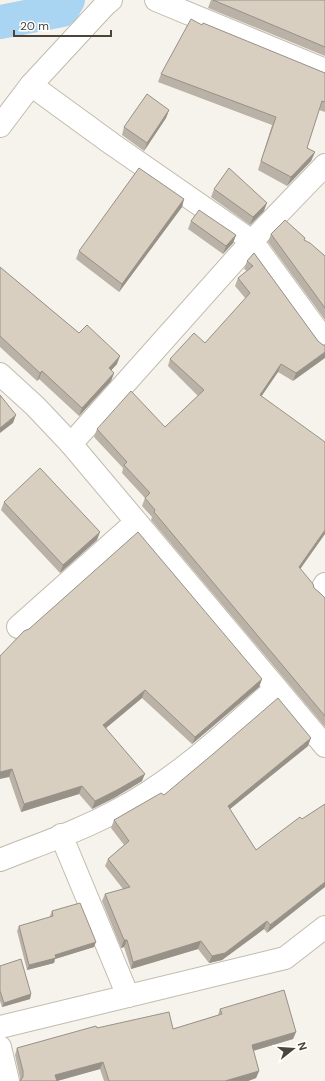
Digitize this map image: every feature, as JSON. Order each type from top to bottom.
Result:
[{"type":"street","points":[[0,126],[31,85],[111,0]]},
{"type":"street","points":[[156,0],[325,70]]},
{"type":"street","points":[[31,85],[112,144],[252,241],[325,340]]},
{"type":"street","points":[[71,444],[252,241],[325,165]]},
{"type":"street","points":[[0,374],[71,444],[325,746]]},
{"type":"street","points":[[18,627],[136,522]]},
{"type":"street","points":[[0,860],[120,809],[164,781],[198,756],[276,688]]},
{"type":"street","points":[[61,835],[128,996]]},
{"type":"street","points":[[0,1027],[285,958],[325,927]]},
{"type":"street","points":[[0,1047],[8,1081]]},
{"type":"building","points":[[213,0],[325,0],[325,47]]},
{"type":"building","points":[[191,19],[202,25],[203,23],[325,73],[325,102],[322,101],[307,148],[315,152],[291,177],[261,161],[276,117],[161,74]]},
{"type":"building","points":[[147,94],[169,110],[147,143],[124,127]]},
{"type":"building","points":[[139,168],[184,199],[122,284],[79,251]]},
{"type":"building","points":[[229,168],[267,203],[253,217],[214,189]]},
{"type":"building","points":[[199,210],[236,235],[226,246],[191,221]]},
{"type":"building","points":[[285,220],[305,238],[304,240],[310,243],[325,256],[325,308],[271,234]]},
{"type":"building","points":[[254,253],[318,341],[325,345],[325,352],[296,373],[281,364],[260,395],[325,442],[325,530],[299,567],[313,584],[314,588],[325,598],[325,716],[154,512],[155,510],[145,498],[150,493],[124,465],[127,462],[97,429],[131,391],[165,427],[204,390],[170,359],[194,333],[205,343],[250,293],[238,278],[253,266],[247,261]]},
{"type":"building","points":[[0,267],[79,333],[87,325],[120,356],[109,368],[114,373],[82,408],[42,371],[40,373],[0,336]]},
{"type":"building","points":[[0,395],[16,415],[0,428]]},
{"type":"building","points":[[40,468],[100,532],[63,565],[4,502]]},
{"type":"building","points":[[138,532],[262,679],[195,737],[145,690],[103,725],[145,774],[95,801],[82,786],[24,804],[12,769],[0,772],[0,656],[24,631],[29,629]]},
{"type":"building","points":[[278,698],[311,738],[228,806],[256,850],[300,817],[302,819],[325,804],[325,882],[270,925],[267,921],[225,953],[212,956],[201,941],[133,962],[127,940],[124,940],[105,894],[130,887],[108,859],[129,841],[114,820],[161,793],[164,795]]},
{"type":"building","points":[[80,903],[96,942],[55,955],[56,958],[29,965],[19,926],[53,916],[52,911]]},
{"type":"building","points":[[21,959],[31,994],[4,1003],[0,991],[0,966]]},
{"type":"building","points":[[284,990],[296,1032],[252,1045],[259,1071],[225,1081],[109,1081],[103,1062],[55,1075],[57,1081],[20,1081],[23,1077],[23,1071],[17,1048],[96,1026],[97,1028],[169,1012],[173,1029],[222,1014],[220,1009]]},
{"type":"waterway","points":[[0,22],[62,10],[68,0]]}]
